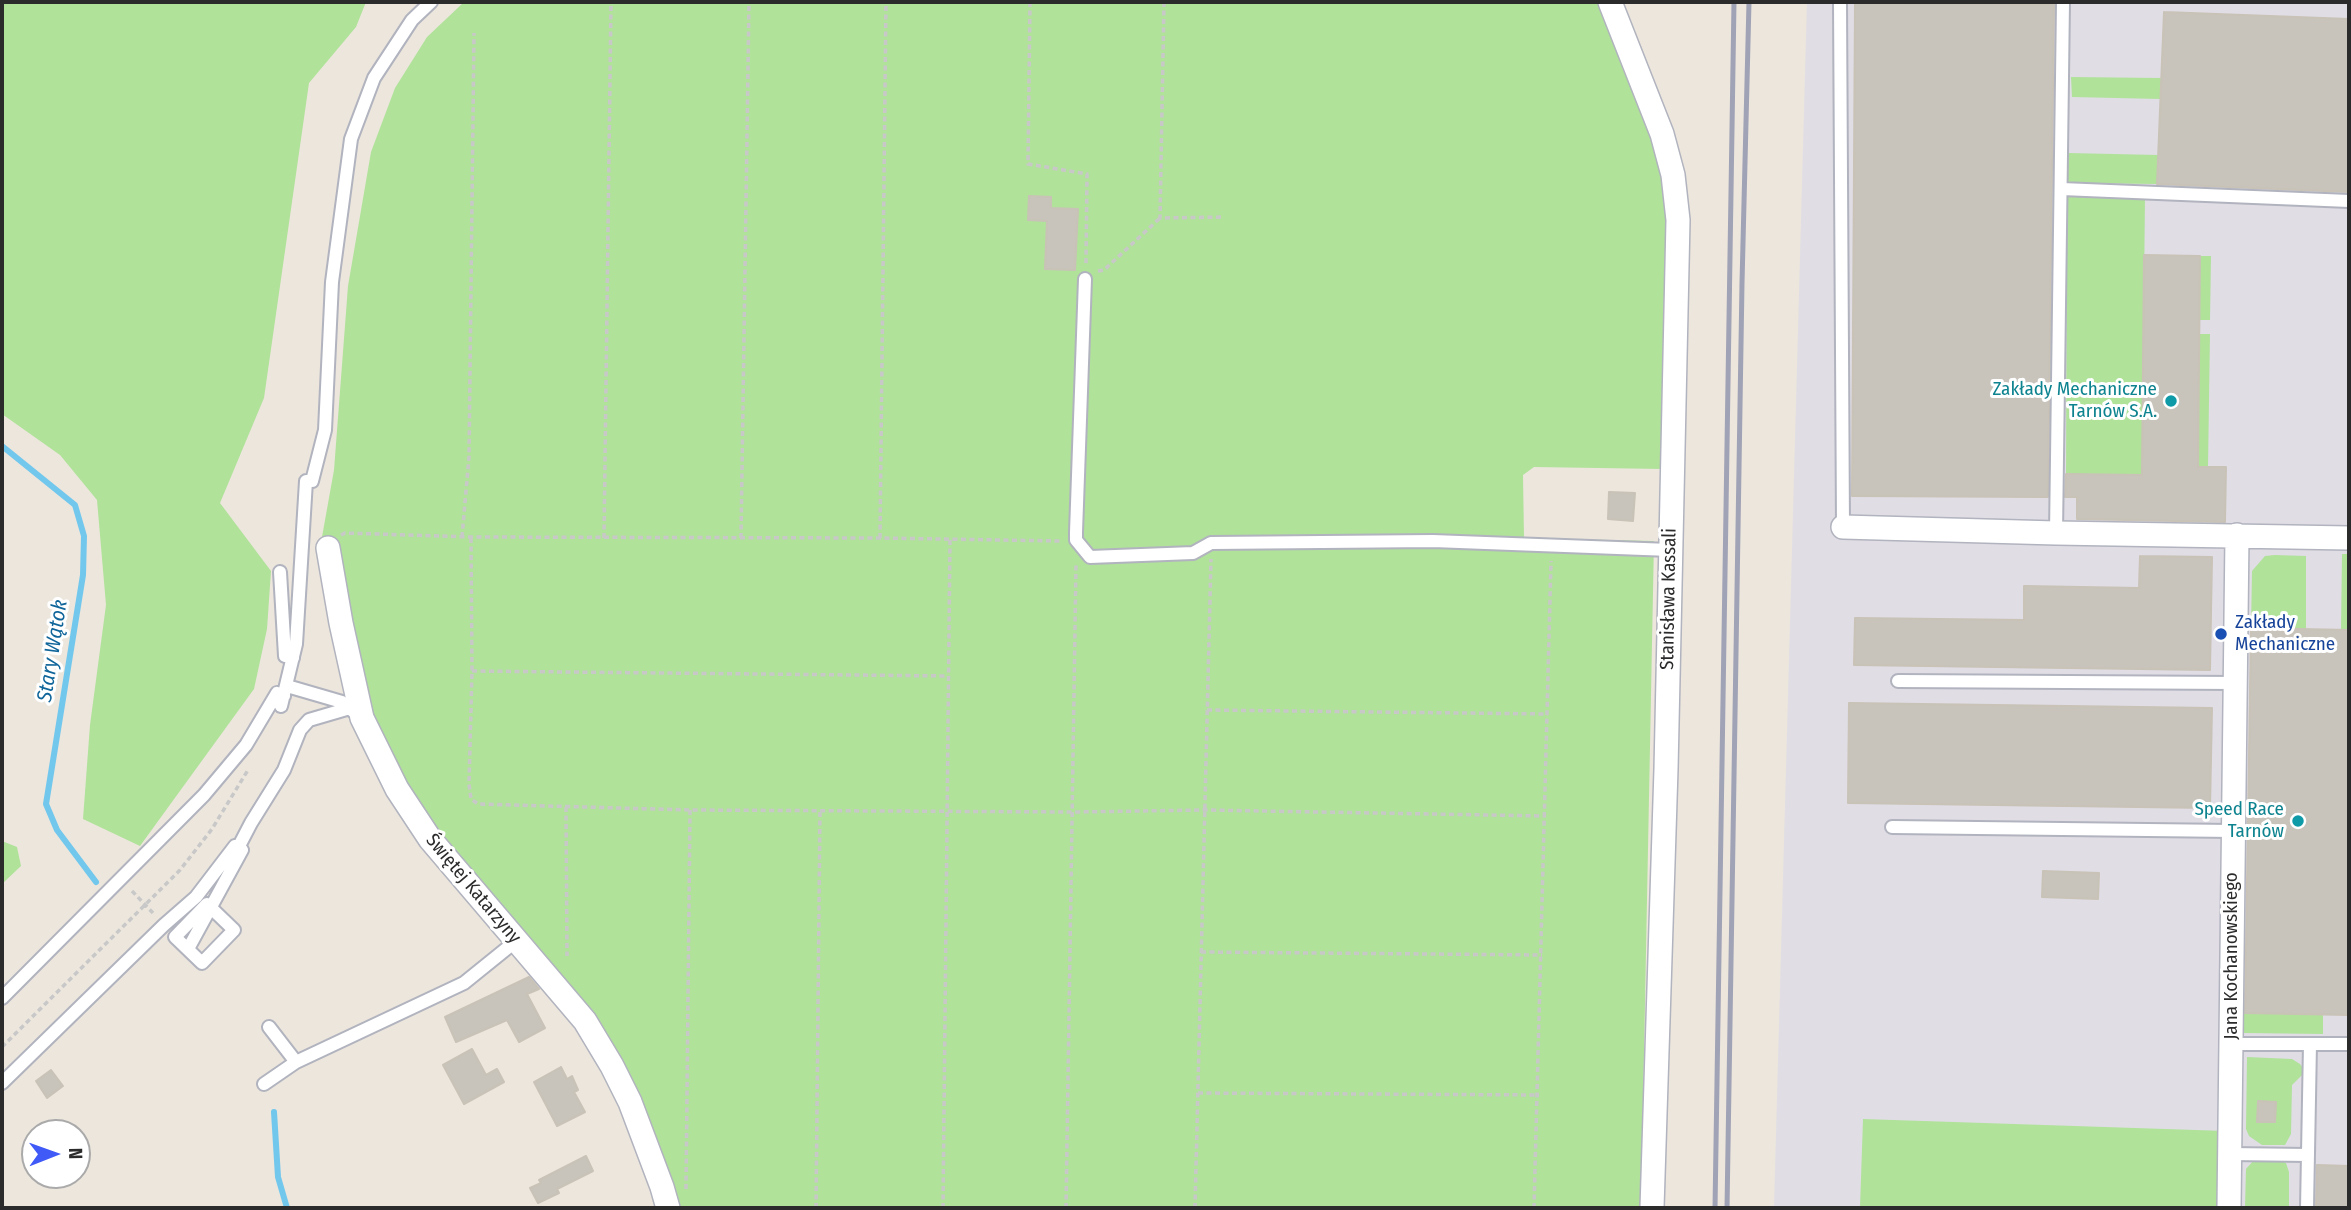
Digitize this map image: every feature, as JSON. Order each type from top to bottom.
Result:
[{"type":"street","name":"Stanisława Kassali","points":[[1610,2],[1662,134],[1673,175],[1678,220],[1652,1208]]},
{"type":"street","points":[[1843,527],[2349,538]]},
{"type":"street","name":"Jana Kochanowskiego","points":[[2229,1208],[2237,535]]},
{"type":"street","name":"Świętej Katarzyny","points":[[328,548],[356,713],[397,789],[430,839],[585,1021],[612,1066],[677,1201]]},
{"type":"lane","points":[[306,481],[312,481],[326,430],[332,282],[351,139],[374,78],[412,20],[431,2]]},
{"type":"lane","points":[[1840,2],[1843,527]]},
{"type":"lane","points":[[2056,533],[2063,2]]},
{"type":"lane","points":[[2062,189],[2349,201]]},
{"type":"lane","points":[[1085,276],[1071,540],[1090,557],[1193,553],[1211,543],[1433,541],[1670,550]]},
{"type":"lane","points":[[284,696],[296,644],[307,465]]},
{"type":"lane","points":[[280,572],[285,656],[293,657]]},
{"type":"lane","points":[[1898,681],[2236,683]]},
{"type":"lane","points":[[2,998],[204,795],[246,745],[277,693],[342,702],[356,713]]},
{"type":"lane","points":[[238,848],[284,770],[300,730],[309,720],[356,713]]},
{"type":"lane","points":[[1892,827],[2233,831]]},
{"type":"lane","points":[[2,1083],[196,897],[235,846],[242,850],[210,907],[188,950],[202,963],[234,930],[210,907]]},
{"type":"lane","points":[[264,1084],[296,1062],[464,983],[516,941]]},
{"type":"lane","points":[[269,1027],[296,1062]]},
{"type":"lane","points":[[2232,1044],[2349,1044]]},
{"type":"lane","points":[[2307,1208],[2310,1044]]},
{"type":"lane","points":[[2230,1154],[2308,1155]]},
{"type":"path","points":[[604,538],[611,2]]},
{"type":"path","points":[[741,538],[749,2]]},
{"type":"path","points":[[880,538],[886,2]]},
{"type":"path","points":[[1030,2],[1028,164],[1087,174],[1085,276],[1104,270],[1160,218],[1224,217]]},
{"type":"path","points":[[1160,218],[1164,2]]},
{"type":"path","points":[[462,537],[469,457],[474,33]]},
{"type":"path","points":[[328,548],[331,541],[345,533],[462,537],[1071,540],[1073,812],[1066,1208]]},
{"type":"path","points":[[471,537],[469,784],[471,799],[478,804],[690,810],[1206,810],[1546,816]]},
{"type":"path","points":[[943,1208],[950,539]]},
{"type":"path","points":[[1195,1208],[1211,543]]},
{"type":"path","points":[[1534,1208],[1552,545]]},
{"type":"path","points":[[472,671],[948,676]]},
{"type":"path","points":[[1207,710],[1548,714]]},
{"type":"path","points":[[2,1047],[146,907],[180,870],[212,830],[251,764]]},
{"type":"path","points":[[566,807],[567,956]]},
{"type":"path","points":[[816,1208],[820,809]]},
{"type":"path","points":[[677,1201],[690,810]]},
{"type":"path","points":[[124,883],[146,907]]},
{"type":"path","points":[[1201,952],[1542,955]]},
{"type":"path","points":[[1198,1093],[1539,1095]]},
{"type":"shaded area","name":"Zakłady Mechaniczne Tarnów S.A.","points":[[1807,2],[2349,2],[2349,1208],[1774,1208]]},
{"type":"green space","points":[[2,2],[366,2],[356,27],[309,83],[264,398],[220,503],[271,571],[267,629],[254,689],[140,846],[83,819],[90,725],[106,605],[97,500],[60,455],[2,414]]},
{"type":"green space","points":[[464,2],[1603,2],[1658,140],[1668,227],[1662,469],[1534,467],[1523,475],[1524,538],[1654,541],[1641,1208],[674,1208],[592,1016],[429,819],[397,773],[378,732],[355,651],[320,548],[334,470],[348,286],[371,152],[395,88],[427,37]]},
{"type":"green space","points":[[2071,77],[2161,78],[2161,99],[2072,97]]},
{"type":"green space","points":[[2068,153],[2159,155],[2157,184],[2067,183]]},
{"type":"green space","points":[[2067,197],[2145,197],[2142,475],[2066,475]]},
{"type":"green space","points":[[2200,256],[2211,256],[2210,320],[2200,320]]},
{"type":"green space","points":[[2199,334],[2210,334],[2208,467],[2198,467]]},
{"type":"green space","points":[[2342,554],[2349,554],[2349,630],[2341,630]]},
{"type":"green space","points":[[2265,556],[2306,556],[2306,629],[2251,628],[2252,571]]},
{"type":"green space","points":[[2,841],[17,847],[21,866],[2,884]]},
{"type":"green space","points":[[2244,1013],[2323,1014],[2323,1034],[2244,1033]]},
{"type":"green space","points":[[2247,1057],[2292,1059],[2303,1068],[2303,1074],[2292,1085],[2291,1134],[2285,1145],[2262,1145],[2249,1136],[2246,1129]]},
{"type":"green space","points":[[1863,1119],[2226,1131],[2223,1208],[1860,1208]]},
{"type":"green space","points":[[2254,1160],[2286,1163],[2289,1172],[2289,1208],[2245,1208],[2246,1169]]},
{"type":"building","points":[[1855,3],[2054,4],[2048,497],[1852,496]]},
{"type":"building","points":[[2164,12],[2349,19],[2349,192],[2157,184]]},
{"type":"building","points":[[1029,196],[1051,197],[1051,208],[1078,209],[1075,270],[1045,269],[1047,221],[1028,220]]},
{"type":"building","name":"Zakłady Mechaniczne Tarnów S.A.","points":[[2144,255],[2200,256],[2198,467],[2226,467],[2225,522],[2077,519],[2077,497],[2065,497],[2066,474],[2142,475]]},
{"type":"building","points":[[1609,492],[1635,493],[1633,521],[1608,519]]},
{"type":"building","points":[[2140,556],[2212,557],[2210,670],[1854,665],[1855,618],[2024,620],[2024,586],[2139,588]]},
{"type":"building","name":"Speed Race Tarnów","points":[[2251,628],[2349,630],[2349,1015],[2245,1013]]},
{"type":"building","points":[[1849,703],[2212,708],[2210,808],[1848,803]]},
{"type":"building","points":[[2043,871],[2099,873],[2098,899],[2042,897]]},
{"type":"building","points":[[529,977],[539,989],[527,994],[545,1028],[519,1042],[507,1020],[456,1042],[445,1017]]},
{"type":"building","points":[[472,1049],[486,1075],[497,1069],[504,1082],[464,1104],[443,1065]]},
{"type":"building","points":[[561,1067],[567,1079],[572,1076],[578,1090],[574,1092],[585,1112],[557,1126],[534,1082]]},
{"type":"building","points":[[51,1070],[63,1086],[47,1098],[36,1081]]},
{"type":"building","points":[[2258,1101],[2276,1102],[2275,1122],[2257,1122]]},
{"type":"building","points":[[586,1156],[593,1171],[557,1189],[559,1193],[538,1203],[530,1188],[541,1183],[539,1180]]},
{"type":"building","points":[[2317,1165],[2349,1166],[2349,1208],[2316,1208]]},
{"type":"waterway","name":"Stary Wątok","points":[[2,446],[75,505],[84,536],[83,575],[46,804],[57,830],[96,882]]},
{"type":"waterway","name":"Stary Wątok","points":[[274,1112],[278,1177],[287,1208]]},
{"type":"railway","points":[[1715,1208],[1734,2]]},
{"type":"railway","points":[[1727,1208],[1749,2]]},
{"type":"place","name":"Zakłady Mechaniczne Tarnów S.A.","points":[[2171,401]]},
{"type":"place","name":"Zakłady Mechaniczne","points":[[2221,634]]},
{"type":"place","name":"Speed Race Tarnów","points":[[2298,821]]}]
